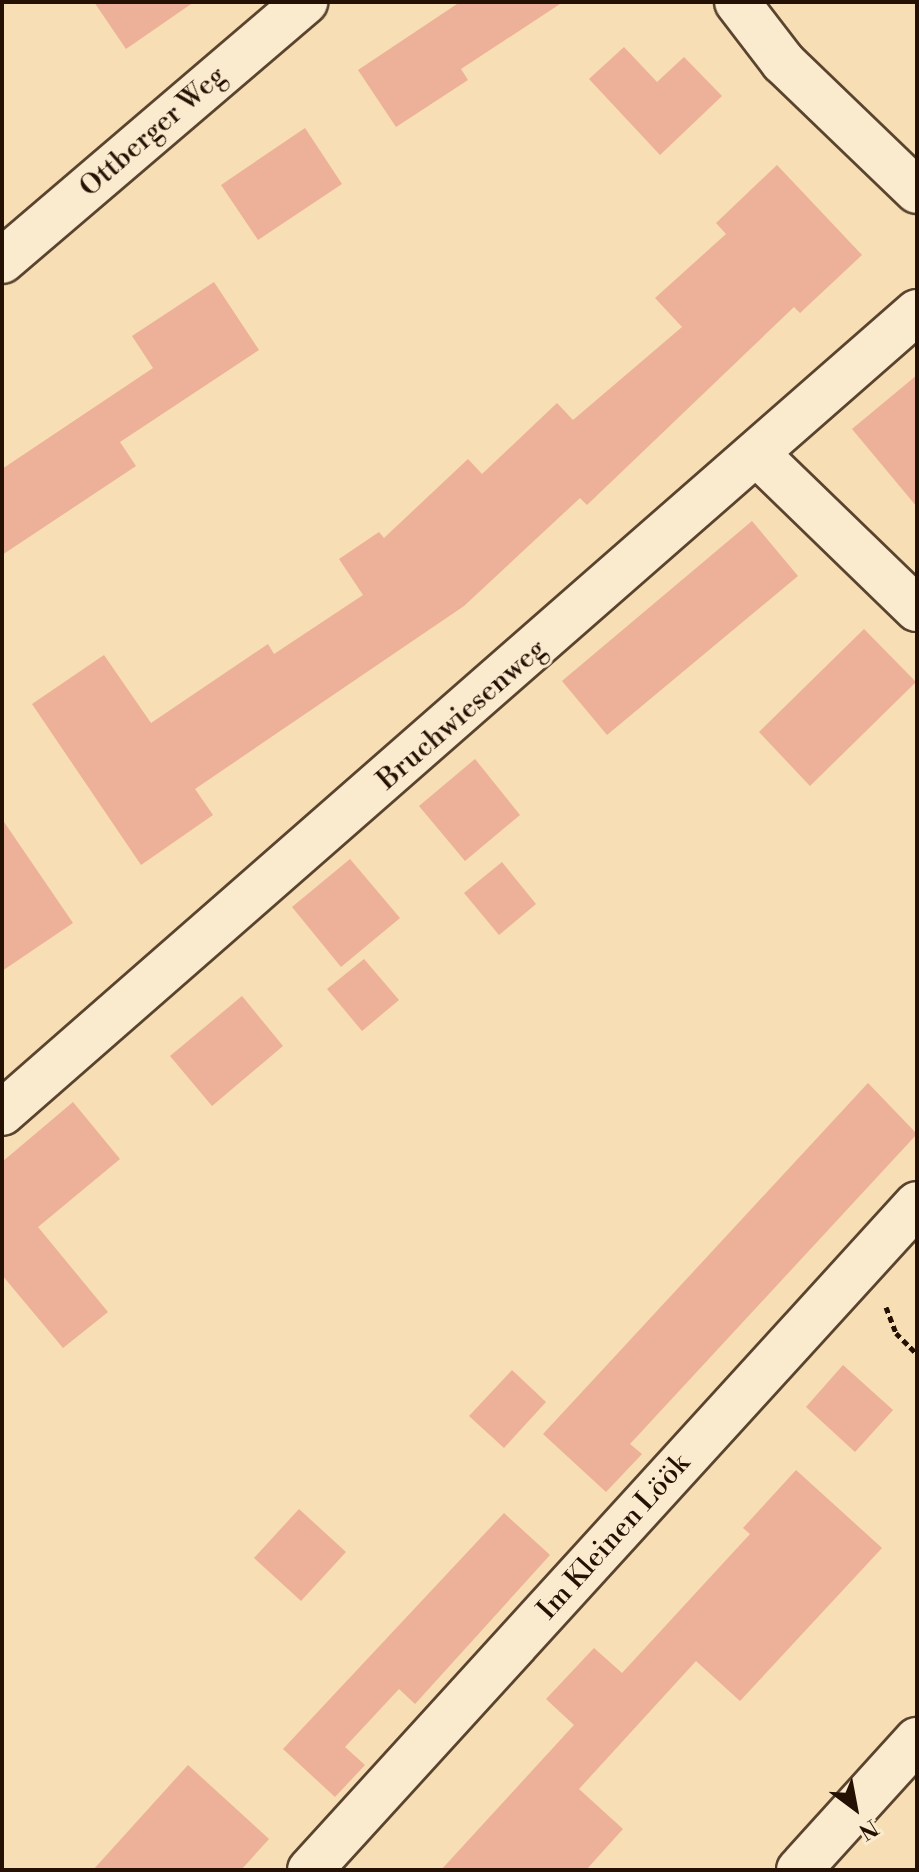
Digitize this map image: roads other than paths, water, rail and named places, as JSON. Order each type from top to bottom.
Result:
[{"type":"street","name":"Ottberger Weg","points":[[2,261],[305,2]]},
{"type":"street","points":[[737,2],[783,62],[917,191]]},
{"type":"street","name":"Bruchwiesenweg","points":[[2,1113],[759,456],[917,312]]},
{"type":"street","points":[[759,456],[917,609]]},
{"type":"street","name":"Im Kleinen Löök","points":[[310,1870],[917,1204]]},
{"type":"street","points":[[799,1870],[917,1740]]}]
